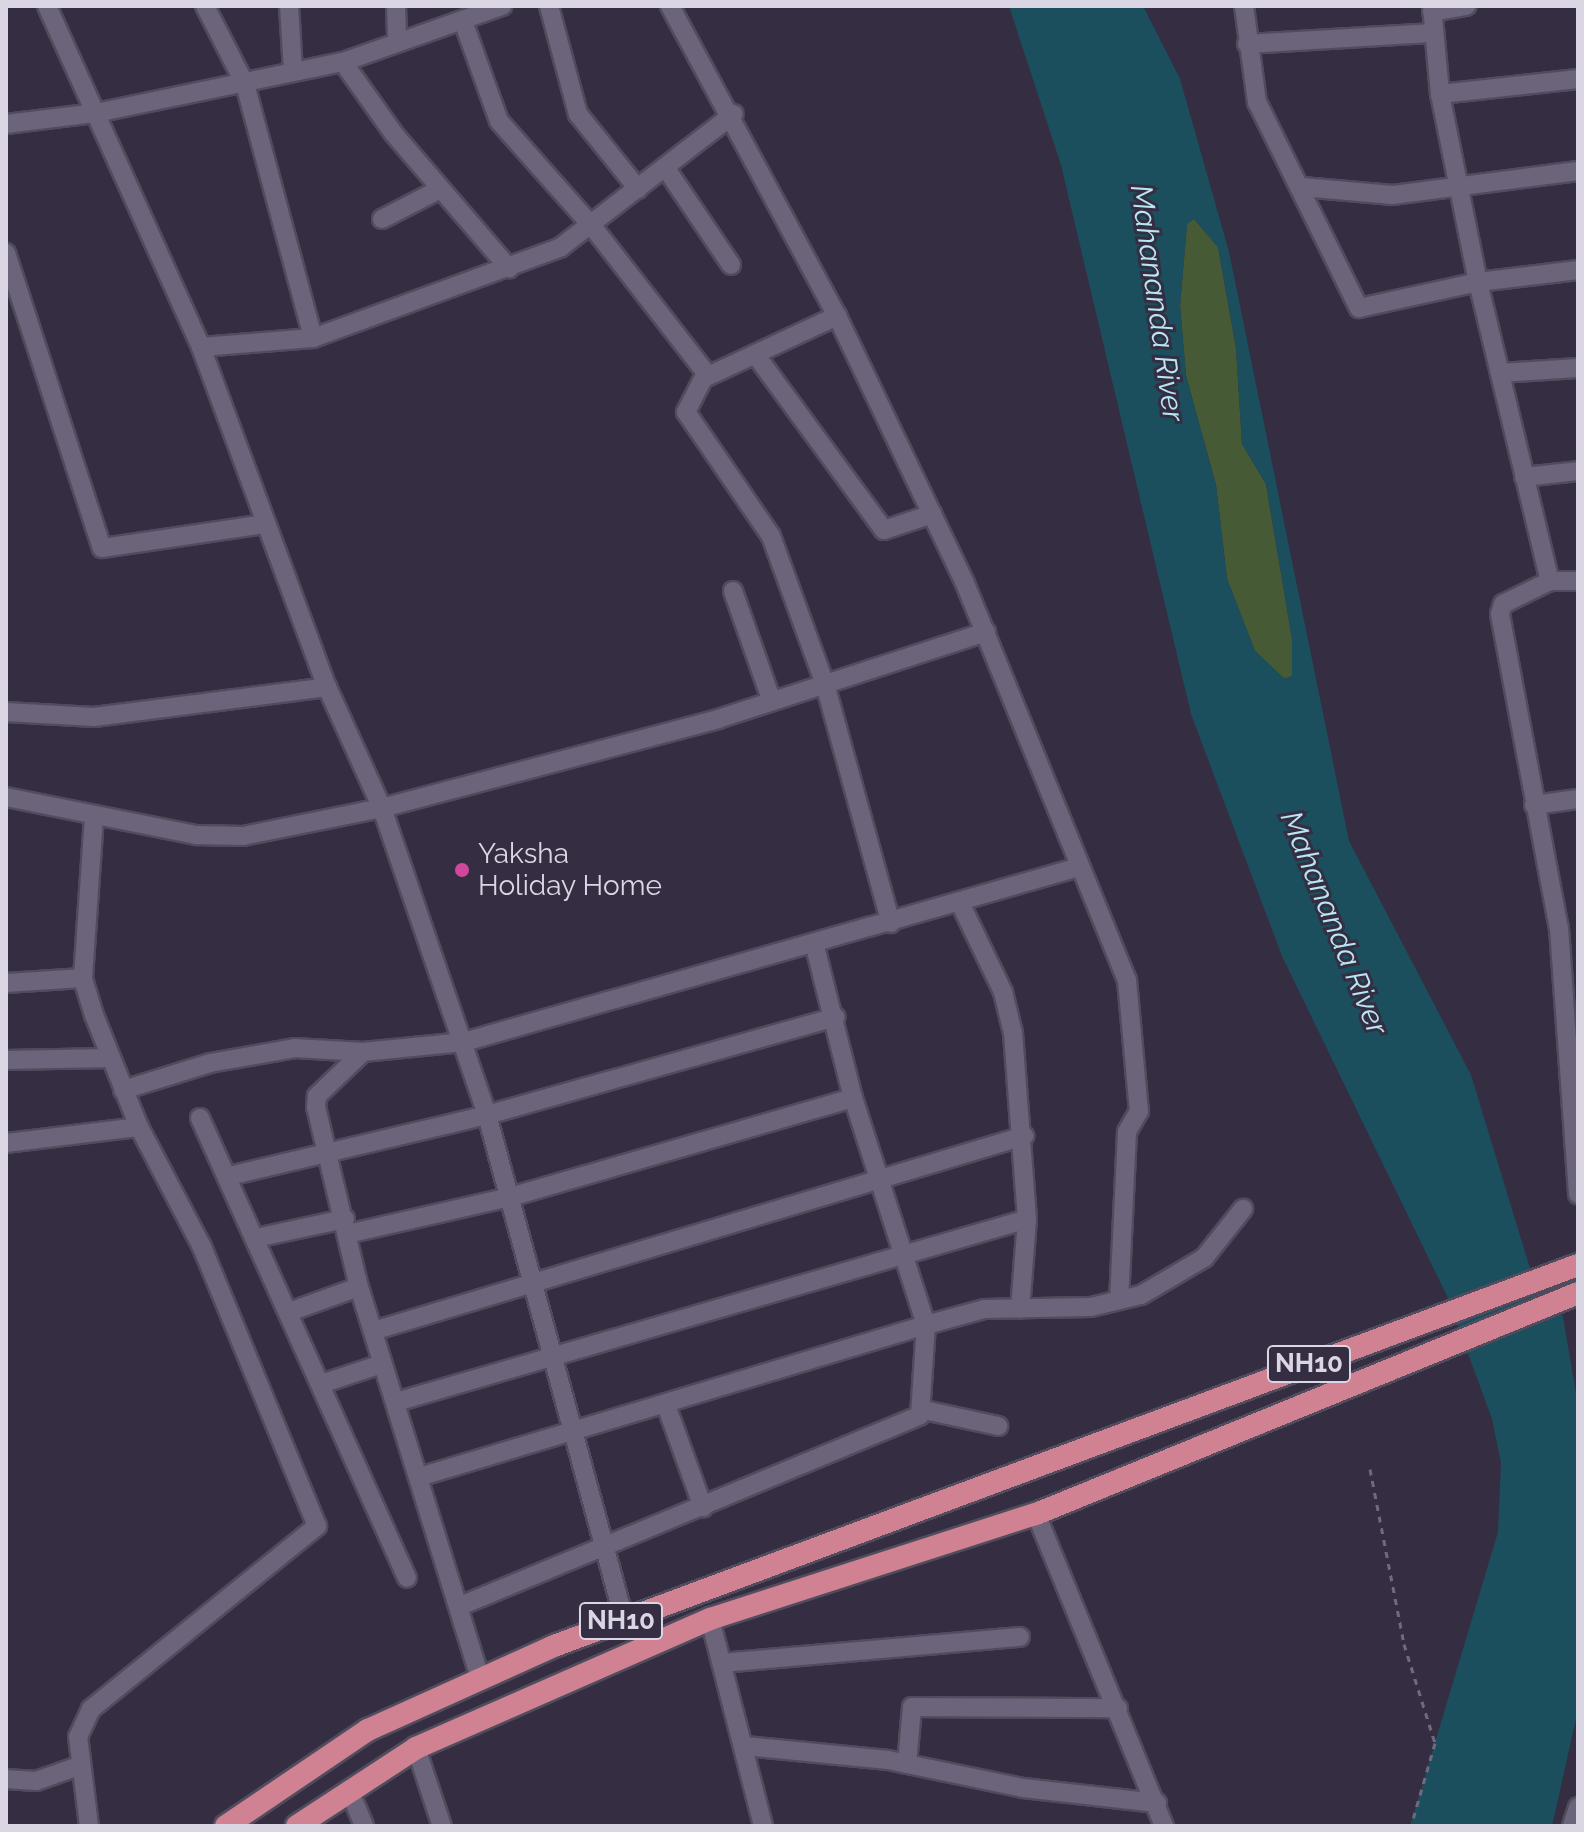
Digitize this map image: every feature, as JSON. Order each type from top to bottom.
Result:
[{"type":"highway","name":"NH10","points":[[226,1826],[368,1730],[480,1677],[624,1619],[1578,1265]]},
{"type":"highway","points":[[297,1826],[416,1748],[710,1619],[1036,1514],[1578,1293]]},
{"type":"street","points":[[47,6],[201,347],[327,687],[382,808],[487,1115],[531,1287],[608,1548],[624,1619]]},
{"type":"street","points":[[205,6],[245,84],[313,338]]},
{"type":"street","points":[[289,6],[293,72]]},
{"type":"street","points":[[396,6],[397,42]]},
{"type":"street","points":[[6,124],[96,113],[343,62],[502,6]]},
{"type":"street","points":[[549,6],[578,114],[638,189]]},
{"type":"street","points":[[670,6],[734,114],[837,316],[932,514],[986,632],[1130,993],[1139,1111],[1127,1130],[1119,1300]]},
{"type":"street","points":[[1244,6],[1257,102],[1361,309],[1478,282],[1578,270]]},
{"type":"street","points":[[1466,6],[1432,9],[1440,94],[1478,282],[1550,581]]},
{"type":"street","points":[[463,21],[499,121],[592,226],[706,377]]},
{"type":"street","points":[[1247,44],[1434,33]]},
{"type":"street","points":[[343,62],[440,189],[509,268]]},
{"type":"street","points":[[1440,94],[1578,79]]},
{"type":"street","points":[[201,347],[313,338],[509,268],[592,226],[734,114]]},
{"type":"street","points":[[665,167],[731,265]]},
{"type":"street","points":[[1302,187],[1393,195],[1578,171]]},
{"type":"street","points":[[382,219],[440,189]]},
{"type":"street","points":[[6,253],[102,548],[265,524]]},
{"type":"street","points":[[837,316],[706,377],[686,412],[771,536],[825,684],[891,923]]},
{"type":"street","points":[[755,354],[885,531],[932,514]]},
{"type":"street","points":[[1500,373],[1578,368]]},
{"type":"street","points":[[1524,477],[1578,471]]},
{"type":"street","points":[[1578,581],[1550,581],[1503,604],[1500,614],[1534,805],[1568,929],[1578,1194]]},
{"type":"street","points":[[733,591],[771,699]]},
{"type":"street","points":[[6,797],[221,837],[382,808],[825,684],[986,632]]},
{"type":"street","points":[[6,712],[94,717],[327,687]]},
{"type":"street","points":[[1534,805],[1578,799]]},
{"type":"street","points":[[89,1826],[79,1766],[78,1737],[91,1709],[317,1526],[202,1247],[139,1127],[109,1058],[83,978],[94,815]]},
{"type":"street","points":[[123,1090],[210,1063],[295,1048],[363,1052],[464,1042],[814,943],[961,905],[1079,867]]},
{"type":"street","points":[[961,905],[1003,992],[1024,1136],[1027,1219],[1020,1309]]},
{"type":"street","points":[[814,943],[836,1017],[853,1098],[926,1325],[920,1339],[924,1410]]},
{"type":"street","points":[[6,983],[83,978]]},
{"type":"street","points":[[229,1176],[487,1115],[836,1017]]},
{"type":"street","points":[[363,1052],[317,1096],[359,1287],[480,1677]]},
{"type":"street","points":[[6,1060],[109,1058]]},
{"type":"street","points":[[256,1238],[346,1226],[510,1197],[853,1098]]},
{"type":"street","points":[[200,1118],[229,1176],[407,1578]]},
{"type":"street","points":[[6,1143],[139,1127]]},
{"type":"street","points":[[373,1331],[531,1287],[1024,1136]]},
{"type":"street","points":[[419,1477],[666,1405],[926,1325],[954,1313],[1119,1300],[1204,1258],[1243,1209]]},
{"type":"street","points":[[396,1402],[905,1257],[1027,1219]]},
{"type":"street","points":[[289,1312],[359,1287]]},
{"type":"street","points":[[321,1384],[382,1364]]},
{"type":"street","points":[[666,1405],[703,1507]]},
{"type":"street","points":[[460,1606],[608,1548],[924,1410],[998,1426]]},
{"type":"street","points":[[1036,1514],[1164,1826]]},
{"type":"street","points":[[710,1619],[745,1746],[763,1826]]},
{"type":"street","points":[[722,1663],[1020,1637]]},
{"type":"street","points":[[907,1764],[912,1707],[1118,1708]]},
{"type":"street","points":[[745,1746],[907,1764],[1023,1788],[1157,1803]]},
{"type":"street","points":[[416,1748],[442,1826]]},
{"type":"street","points":[[6,1779],[36,1781],[79,1766]]},
{"type":"street","points":[[349,1790],[364,1826]]},
{"type":"street","points":[[1572,1826],[1578,1807]]},
{"type":"path","points":[[1370,1469],[1404,1644],[1435,1743],[1411,1826]]},
{"type":"green space","points":[[1194,219],[1218,247],[1236,348],[1242,444],[1266,484],[1292,639],[1292,676],[1284,679],[1255,651],[1227,579],[1216,485],[1186,376],[1180,306],[1187,224]]},
{"type":"water","name":"Mahananda River","points":[[1009,6],[1143,6],[1180,79],[1229,252],[1349,841],[1471,1075],[1529,1265],[1563,1317],[1578,1405],[1578,1710],[1552,1826],[1410,1826],[1498,1532],[1501,1463],[1492,1419],[1447,1296],[1282,956],[1191,714],[1061,165]],"holes":[[[1194,219],[1218,247],[1236,348],[1242,444],[1266,484],[1292,639],[1292,676],[1285,679],[1255,651],[1227,579],[1216,485],[1186,376],[1180,306],[1187,224]]]},
{"type":"place","name":"Yaksha Holiday Home","points":[[462,870]]}]
